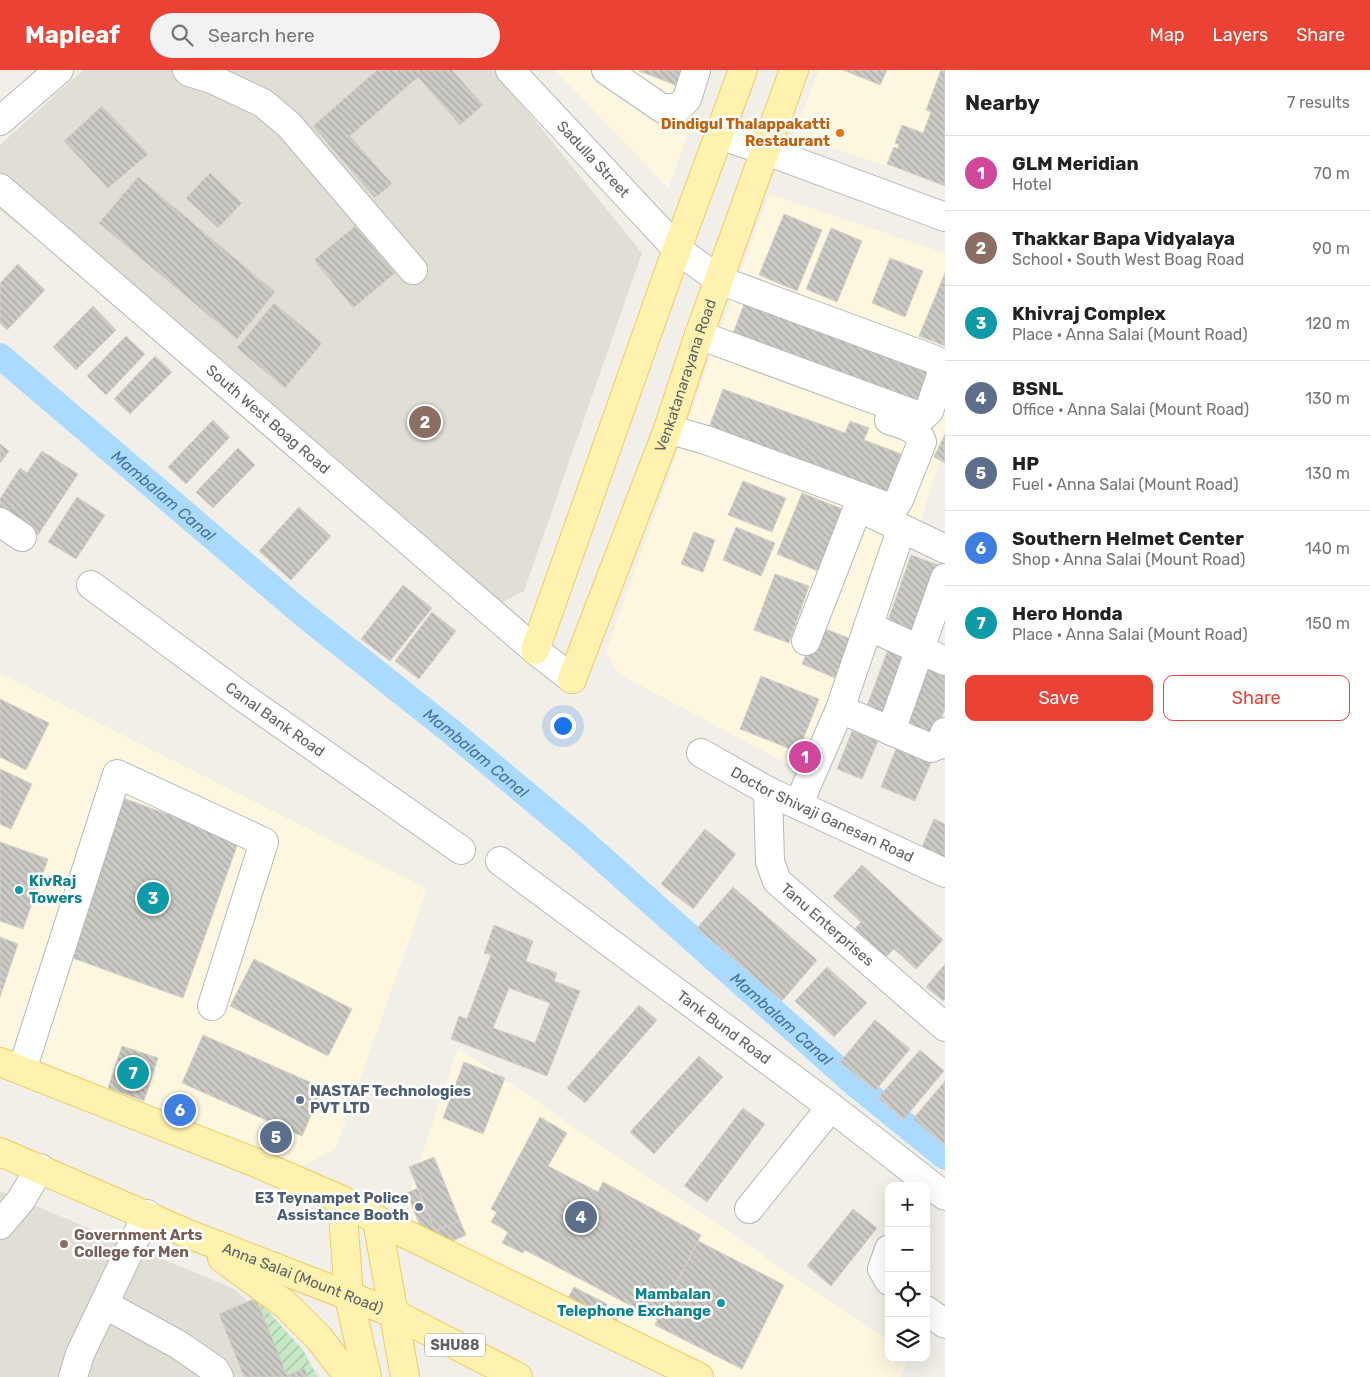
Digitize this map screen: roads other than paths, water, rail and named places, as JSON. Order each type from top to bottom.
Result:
[{"type":"main road","points":[[535,650],[677,249],[743,70]]},
{"type":"main road","name":"Venkatanarayana Road","points":[[572,679],[668,429],[764,150],[794,70]]},
{"type":"main road","points":[[11,1066],[254,1162],[342,1200],[377,1220],[699,1377]]},
{"type":"main road","name":"Anna Salai (Mount Road)","points":[[0,1152],[147,1214],[191,1235],[393,1313],[506,1375]]},
{"type":"main road","points":[[342,1200],[349,1297],[367,1377]]},
{"type":"main road","points":[[377,1220],[405,1377]]},
{"type":"main road","points":[[191,1235],[286,1305],[319,1338],[349,1377]]},
{"type":"street","points":[[0,121],[59,70]]},
{"type":"street","points":[[186,70],[212,78],[264,103],[289,125],[413,270]]},
{"type":"street","name":"Sadulla Street","points":[[510,70],[677,249],[720,280],[939,362],[943,369],[929,411],[924,417],[920,417],[696,345]]},
{"type":"street","points":[[606,70],[663,109],[679,108],[687,99],[696,70]]},
{"type":"street","points":[[719,135],[945,218]]},
{"type":"street","name":"South West Boag Road","points":[[0,188],[535,650],[572,679]]},
{"type":"street","points":[[668,429],[706,440],[888,507],[895,506],[899,500],[921,447],[921,437],[912,428],[696,345]]},
{"type":"street","points":[[806,641],[856,512],[860,509],[901,530],[945,549]]},
{"type":"street","points":[[800,806],[805,789],[840,709],[901,530]]},
{"type":"street","points":[[891,731],[945,578]]},
{"type":"street","name":"Canal Bank Road","points":[[92,585],[232,689],[461,850]]},
{"type":"street","points":[[868,626],[945,662]]},
{"type":"street","points":[[840,709],[932,748],[939,745],[945,732]]},
{"type":"street","name":"Doctor Shivaji Ganesan Road","points":[[702,753],[768,791],[945,873]]},
{"type":"street","points":[[11,1066],[117,774],[264,842],[212,1006]]},
{"type":"street","name":"Tanu Enterprises","points":[[768,791],[770,862],[777,881],[945,1027]]},
{"type":"street","name":"Tank Bund Road","points":[[500,861],[831,1107],[935,1193]]},
{"type":"street","points":[[749,1209],[831,1107]]},
{"type":"street","points":[[0,1225],[21,1200],[40,1168]]},
{"type":"street","points":[[73,1377],[80,1354],[147,1214]]},
{"type":"street","points":[[885,1260],[882,1269],[885,1274]]},
{"type":"street","points":[[104,1304],[179,1345],[215,1370],[219,1377]]},
{"type":"street","points":[[930,1313],[945,1324]]},
{"type":"waterway","name":"Mambalam Canal","points":[[0,356],[303,614],[453,733],[578,837],[855,1084],[945,1157]]},
{"type":"place","name":"Dindigul Thalappakatti Restaurant","points":[[840,133]]},
{"type":"place","name":"Thakkar Bapa Vidyalaya","points":[[425,422]]},
{"type":"place","name":"GLM Meridian","points":[[805,757]]},
{"type":"place","name":"KivRaj Towers","points":[[19,890]]},
{"type":"place","name":"Khivraj Complex","points":[[153,898]]},
{"type":"place","name":"Hero Honda","points":[[133,1073]]},
{"type":"place","name":"NASTAF Technologies PVT LTD","points":[[300,1100]]},
{"type":"place","name":"Southern Helmet Center","points":[[180,1110]]},
{"type":"place","name":"HP","points":[[276,1137]]},
{"type":"place","name":"E3 Teynampet Police Assistance Booth","points":[[419,1207]]},
{"type":"place","name":"BSNL","points":[[581,1217]]},
{"type":"place","name":"Government Arts College for Men","points":[[64,1244]]},
{"type":"place","name":"Mambalan Telephone Exchange","points":[[721,1303]]}]
